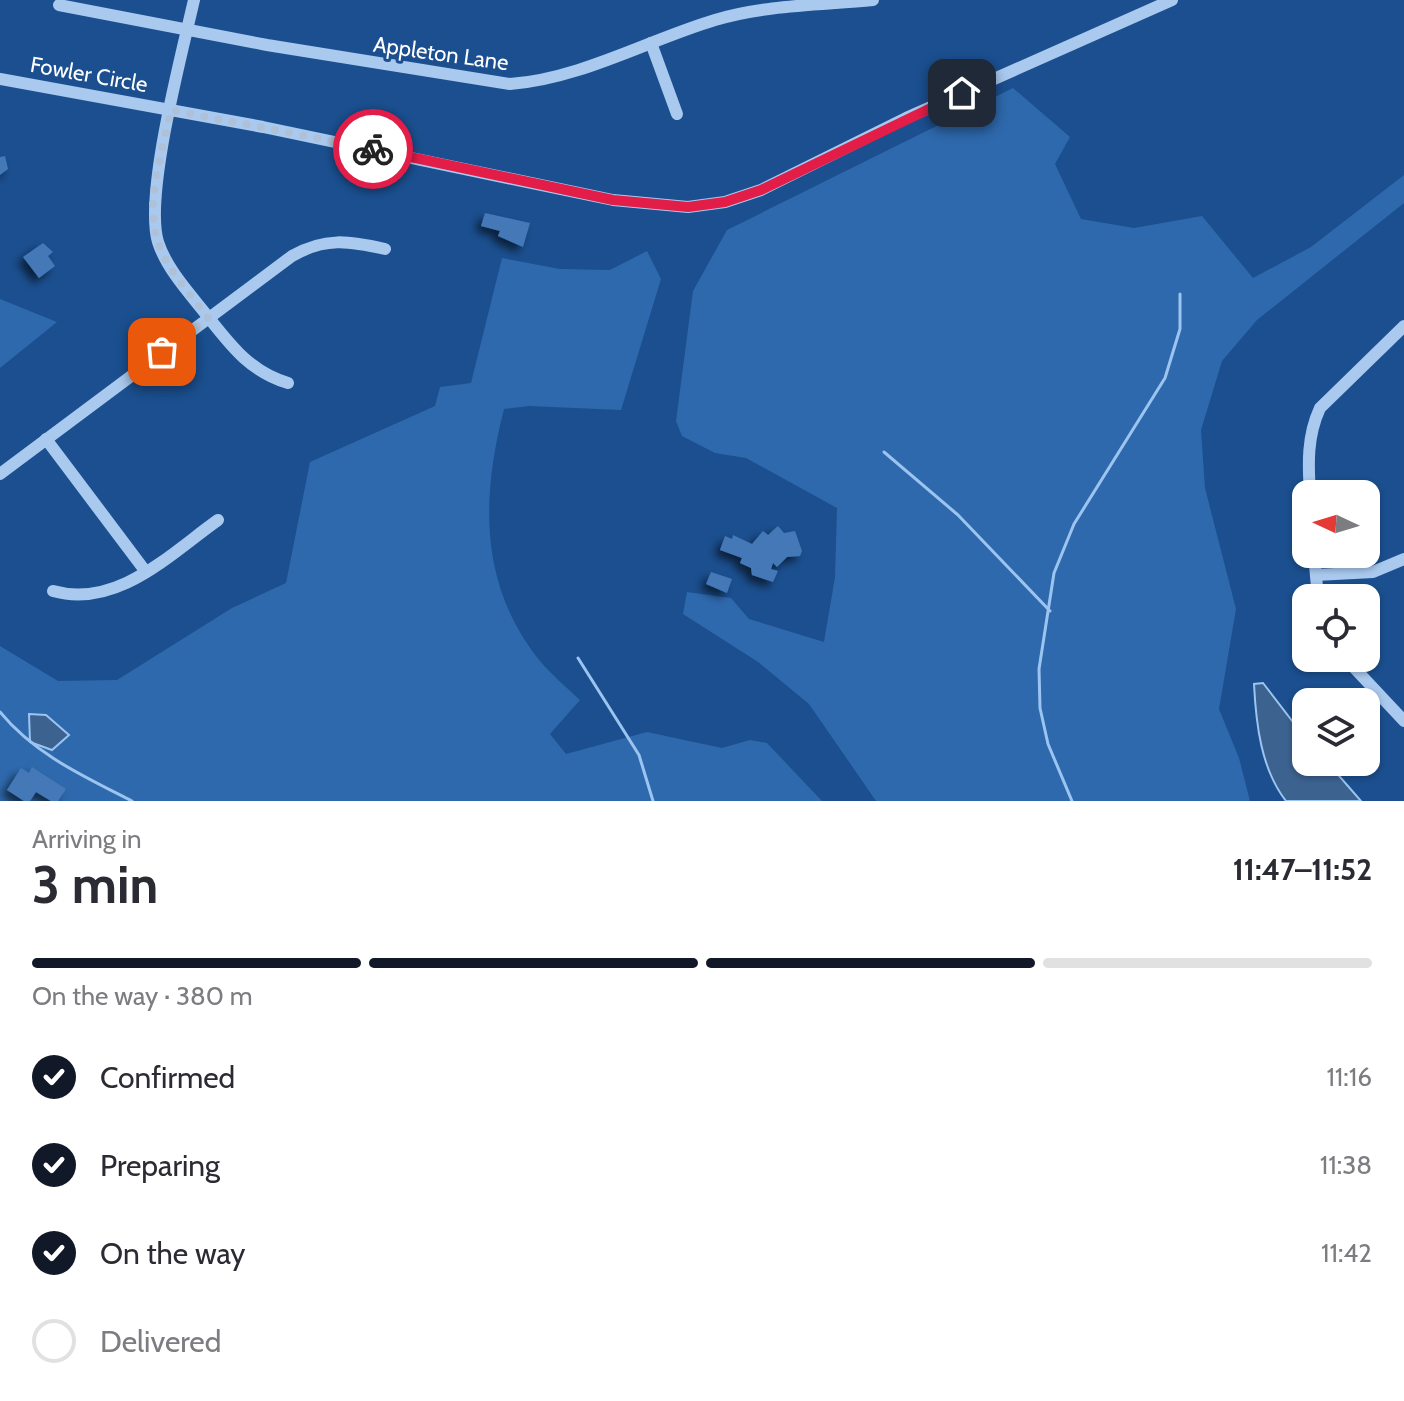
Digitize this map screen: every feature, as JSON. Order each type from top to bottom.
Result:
[{"type":"street","points":[[194,0],[156,188],[154,227],[168,263],[208,318],[250,365],[288,383]]},
{"type":"street","name":"Appleton Lane","points":[[59,5],[453,77],[510,84],[546,78],[703,24],[751,12],[873,0]]},
{"type":"street","name":"Fowler Circle","points":[[0,79],[171,110],[613,200],[688,207],[761,190],[906,118],[1172,0]]},
{"type":"street","points":[[651,43],[677,114]]},
{"type":"street","points":[[0,474],[208,318],[312,245],[333,240],[385,249]]},
{"type":"street","points":[[1310,480],[1312,426],[1320,408],[1404,326]]},
{"type":"street","points":[[46,439],[146,572]]},
{"type":"street","points":[[53,591],[70,596],[94,595],[120,586],[146,572],[218,520]]},
{"type":"street","points":[[1316,575],[1373,572],[1404,559]]},
{"type":"street","points":[[1315,568],[1317,584]]},
{"type":"street","points":[[1358,672],[1404,721]]},
{"type":"shaded area","points":[[1013,88],[1070,137],[1055,164],[1081,219],[1134,228],[1202,216],[1253,278],[1311,247],[1404,175],[1404,203],[1257,320],[1222,361],[1201,430],[1205,488],[1236,609],[1219,709],[1239,758],[1250,801],[876,801],[809,704],[758,662],[683,614],[687,592],[731,598],[749,619],[824,642],[835,577],[837,508],[746,458],[715,453],[682,436],[676,421],[693,291],[727,230]]},
{"type":"shaded area","points":[[647,251],[661,279],[621,410],[529,406],[504,409],[491,476],[489,508],[490,540],[505,602],[520,632],[540,661],[580,700],[550,734],[566,754],[647,732],[722,748],[750,740],[767,743],[822,801],[0,801],[0,646],[58,681],[117,680],[232,608],[286,583],[310,462],[435,406],[440,387],[471,383],[502,258],[560,269],[610,270]]},
{"type":"shaded area","points":[[0,299],[57,322],[0,368]]},
{"type":"shaded area","points":[[1263,683],[1292,721],[1292,776],[1339,776],[1361,801],[1286,801],[1271,775],[1261,746],[1254,684]]},
{"type":"shaded area","points":[[29,714],[46,715],[69,735],[52,750],[30,742]]},
{"type":"building","points":[[5,156],[8,169],[0,175],[0,157]]},
{"type":"building","points":[[485,213],[530,223],[523,247],[498,236],[500,231],[481,226]]},
{"type":"building","points":[[43,243],[53,252],[48,256],[55,266],[39,278],[23,257]]},
{"type":"building","points":[[778,526],[784,533],[795,531],[802,551],[800,556],[787,557],[777,567],[773,563],[771,569],[778,571],[773,582],[752,575],[751,568],[740,563],[742,558],[720,550],[725,536],[732,539],[733,535],[752,544],[763,531],[768,535]]},
{"type":"building","points":[[711,572],[732,579],[727,593],[706,584]]},
{"type":"building","points":[[32,767],[66,789],[58,801],[51,801],[36,792],[30,801],[24,801],[7,790],[21,768],[29,773]]},
{"type":"waterway","points":[[1072,801],[1048,744],[1040,708],[1039,669],[1054,573],[1074,524],[1165,378],[1180,329],[1180,294]]},
{"type":"waterway","points":[[884,452],[958,515],[1050,611]]},
{"type":"waterway","points":[[578,658],[639,755],[653,801]]},
{"type":"waterway","points":[[0,712],[44,752],[132,801]]},
{"type":"way so far","points":[[162,352],[208,318],[168,263],[154,227],[153,207],[171,110],[373,149]]},
{"type":"route","points":[[373,149],[468,172],[613,200],[688,207],[725,202],[761,190],[873,133],[962,93]]}]
